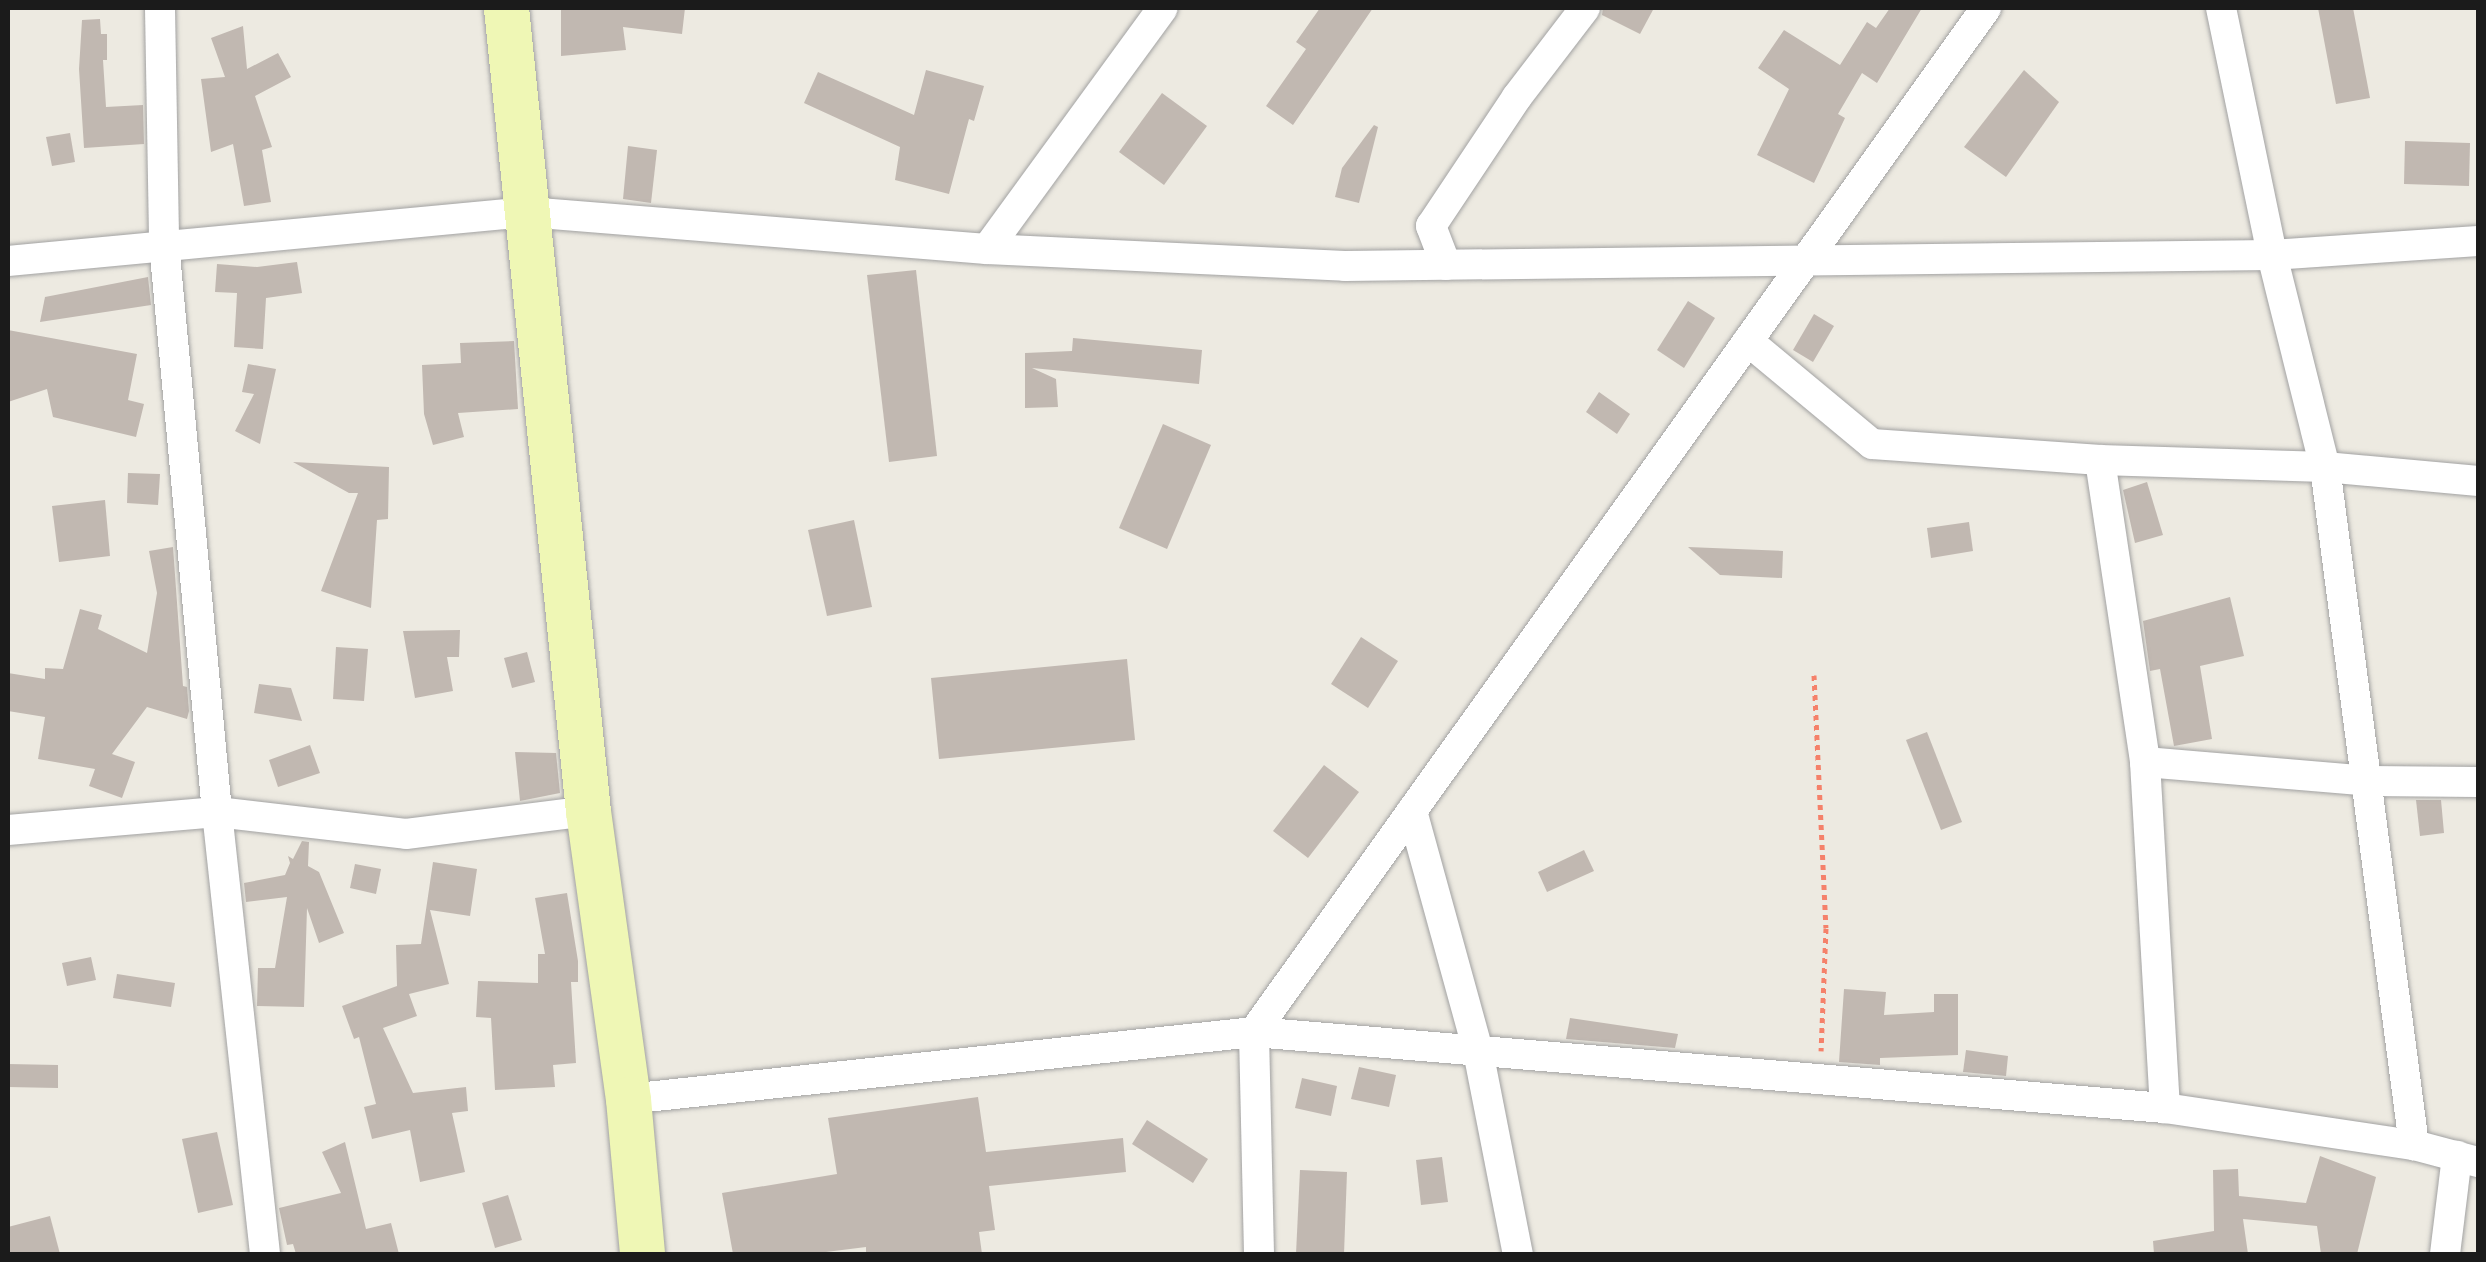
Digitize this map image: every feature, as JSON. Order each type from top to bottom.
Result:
[{"type":"main road","points":[[506,8],[588,811],[628,1098],[642,1254]]},
{"type":"street","points":[[160,8],[164,244],[217,812],[265,1254]]},
{"type":"street","points":[[987,249],[1162,8]]},
{"type":"street","points":[[1446,265],[1431,226],[1517,98],[1585,8]]},
{"type":"street","points":[[1259,1254],[1254,1032],[1986,8]]},
{"type":"street","points":[[2221,8],[2272,256],[2325,468],[2414,1145]]},
{"type":"street","points":[[8,261],[527,212],[987,249],[1344,266],[2272,256],[2478,241]]},
{"type":"street","points":[[1748,341],[1872,444],[2100,460],[2325,468],[2478,481]]},
{"type":"street","points":[[2100,460],[2146,762],[2166,1108]]},
{"type":"street","points":[[2146,762],[2369,782],[2478,782]]},
{"type":"street","points":[[8,830],[217,812],[406,834],[588,811]]},
{"type":"street","points":[[1412,811],[1478,1051],[1518,1254]]},
{"type":"street","points":[[628,1098],[1254,1032],[2166,1108],[2414,1145],[2468,1159],[2445,1254]]},
{"type":"path","points":[[1814,675],[1826,928],[1819,1079]]},
{"type":"building","points":[[561,8],[685,8],[682,34],[623,27],[626,50],[561,56]]},
{"type":"building","points":[[1320,8],[1373,8],[1293,125],[1266,106],[1306,49],[1296,42]]},
{"type":"building","points":[[1603,8],[1654,8],[1640,34],[1602,15]]},
{"type":"building","points":[[1890,8],[1922,8],[1877,83],[1862,73],[1838,114],[1845,118],[1814,183],[1757,155],[1789,89],[1758,68],[1784,30],[1840,65],[1867,22],[1876,28]]},
{"type":"building","points":[[2318,8],[2353,8],[2370,98],[2336,104]]},
{"type":"building","points":[[100,19],[101,34],[107,34],[107,60],[103,60],[106,107],[143,105],[144,144],[84,148],[79,69],[82,20]]},
{"type":"building","points":[[243,26],[247,69],[278,53],[291,77],[255,96],[272,147],[262,150],[271,202],[244,206],[233,144],[211,152],[201,79],[225,77],[211,38]]},
{"type":"building","points":[[926,70],[984,86],[974,121],[969,119],[949,194],[895,180],[900,147],[804,103],[818,72],[914,115]]},
{"type":"building","points":[[2024,70],[2059,102],[2006,177],[1964,147]]},
{"type":"building","points":[[1162,93],[1207,126],[1164,185],[1119,152]]},
{"type":"building","points":[[1374,125],[1378,127],[1359,203],[1335,197],[1342,168]]},
{"type":"building","points":[[70,133],[75,162],[52,166],[46,137]]},
{"type":"building","points":[[2405,141],[2470,143],[2469,186],[2404,184]]},
{"type":"building","points":[[628,146],[657,150],[651,203],[623,199]]},
{"type":"building","points":[[297,262],[302,293],[266,298],[263,349],[234,347],[237,293],[215,292],[217,264],[257,267]]},
{"type":"building","points":[[916,270],[937,456],[889,462],[867,275]]},
{"type":"building","points":[[148,277],[151,305],[40,322],[45,297]]},
{"type":"building","points":[[1688,301],[1715,318],[1684,368],[1657,350]]},
{"type":"building","points":[[1814,314],[1834,326],[1813,362],[1793,350]]},
{"type":"building","points":[[8,330],[137,354],[128,400],[144,404],[136,437],[53,417],[47,389],[8,402]]},
{"type":"building","points":[[1073,338],[1202,350],[1199,384],[1032,368],[1056,379],[1058,407],[1025,408],[1025,353],[1072,351]]},
{"type":"building","points":[[514,341],[518,409],[458,413],[464,437],[433,445],[424,414],[422,365],[461,363],[460,343]]},
{"type":"building","points":[[248,364],[276,369],[260,444],[235,431],[254,394],[242,392]]},
{"type":"building","points":[[1599,392],[1630,414],[1617,434],[1586,412]]},
{"type":"building","points":[[1163,424],[1211,445],[1167,549],[1119,528]]},
{"type":"building","points":[[293,462],[389,467],[388,519],[377,520],[371,608],[321,591],[358,493],[349,493]]},
{"type":"building","points":[[128,473],[160,474],[158,505],[127,503]]},
{"type":"building","points":[[2147,482],[2163,535],[2135,543],[2123,490]]},
{"type":"building","points":[[105,500],[110,556],[59,562],[52,506]]},
{"type":"building","points":[[854,520],[872,607],[827,616],[808,530]]},
{"type":"building","points":[[1969,522],[1973,551],[1931,558],[1927,528]]},
{"type":"building","points":[[173,547],[183,686],[187,687],[189,711],[187,719],[147,707],[112,754],[135,762],[122,798],[89,786],[95,769],[38,759],[45,717],[8,711],[8,673],[45,679],[45,668],[63,669],[80,609],[102,615],[98,629],[147,653],[157,593],[149,551]]},
{"type":"building","points":[[1688,547],[1783,551],[1782,578],[1720,575]]},
{"type":"building","points":[[2230,597],[2244,656],[2200,666],[2212,739],[2174,746],[2160,669],[2150,671],[2143,621]]},
{"type":"building","points":[[460,630],[459,657],[447,657],[453,691],[415,698],[403,631]]},
{"type":"building","points":[[1361,637],[1398,661],[1368,708],[1331,684]]},
{"type":"building","points":[[336,647],[368,649],[364,701],[333,699]]},
{"type":"building","points":[[527,652],[535,682],[512,688],[504,658]]},
{"type":"building","points":[[1127,659],[1135,740],[939,759],[931,678]]},
{"type":"building","points":[[259,684],[291,688],[302,721],[254,713]]},
{"type":"building","points":[[1927,732],[1962,822],[1941,830],[1906,740]]},
{"type":"building","points":[[310,745],[320,773],[278,787],[269,760]]},
{"type":"building","points":[[515,752],[556,753],[560,793],[520,801]]},
{"type":"building","points":[[1324,765],[1359,792],[1308,858],[1273,831]]},
{"type":"building","points":[[2416,800],[2441,800],[2444,833],[2420,836]]},
{"type":"building","points":[[302,841],[309,842],[308,866],[319,872],[344,933],[319,943],[307,908],[304,1007],[257,1006],[258,968],[275,968],[287,897],[246,902],[244,883],[285,875],[290,863],[288,856],[293,859]]},
{"type":"building","points":[[1584,850],[1594,871],[1547,892],[1538,872]]},
{"type":"building","points":[[433,862],[477,869],[470,916],[430,910],[449,984],[409,994],[417,1016],[383,1028],[413,1093],[466,1087],[468,1111],[452,1113],[465,1172],[420,1182],[410,1130],[372,1139],[364,1107],[376,1104],[359,1037],[354,1039],[342,1006],[397,986],[396,945],[421,944]]},
{"type":"building","points":[[355,864],[381,869],[376,894],[350,888]]},
{"type":"building","points":[[567,893],[578,961],[578,982],[571,982],[576,1063],[553,1065],[555,1087],[495,1090],[491,1018],[476,1017],[478,981],[538,983],[538,954],[545,954],[535,898]]},
{"type":"building","points":[[91,957],[96,980],[67,986],[62,963]]},
{"type":"building","points":[[117,974],[175,983],[171,1007],[113,998]]},
{"type":"building","points":[[1844,989],[1886,992],[1884,1015],[1934,1012],[1934,994],[1958,994],[1958,1055],[1880,1058],[1880,1065],[1839,1062]]},
{"type":"building","points":[[1570,1018],[1678,1034],[1675,1048],[1566,1039]]},
{"type":"building","points":[[1966,1050],[2008,1056],[2006,1076],[1963,1072]]},
{"type":"building","points":[[8,1064],[58,1065],[58,1088],[8,1087]]},
{"type":"building","points":[[1359,1067],[1396,1075],[1389,1107],[1351,1099]]},
{"type":"building","points":[[1302,1078],[1337,1086],[1331,1116],[1295,1108]]},
{"type":"building","points":[[978,1097],[986,1152],[1123,1138],[1126,1172],[989,1186],[995,1230],[979,1232],[982,1254],[866,1254],[866,1247],[810,1254],[733,1254],[722,1193],[837,1174],[828,1118]]},
{"type":"building","points":[[1147,1120],[1208,1159],[1193,1183],[1132,1144]]},
{"type":"building","points":[[217,1132],[233,1205],[198,1213],[182,1139]]},
{"type":"building","points":[[345,1142],[366,1229],[391,1223],[399,1254],[296,1254],[293,1244],[287,1245],[279,1208],[341,1193],[322,1152]]},
{"type":"building","points":[[2320,1156],[2376,1177],[2357,1254],[2321,1254],[2317,1226],[2243,1219],[2248,1254],[2154,1254],[2153,1241],[2214,1231],[2213,1170],[2238,1169],[2239,1196],[2306,1203]]},
{"type":"building","points":[[1442,1157],[1448,1202],[1421,1205],[1416,1160]]},
{"type":"building","points":[[1300,1170],[1347,1172],[1344,1254],[1296,1254]]},
{"type":"building","points":[[508,1195],[522,1240],[495,1248],[482,1203]]},
{"type":"building","points":[[50,1216],[60,1254],[8,1254],[8,1227]]}]
